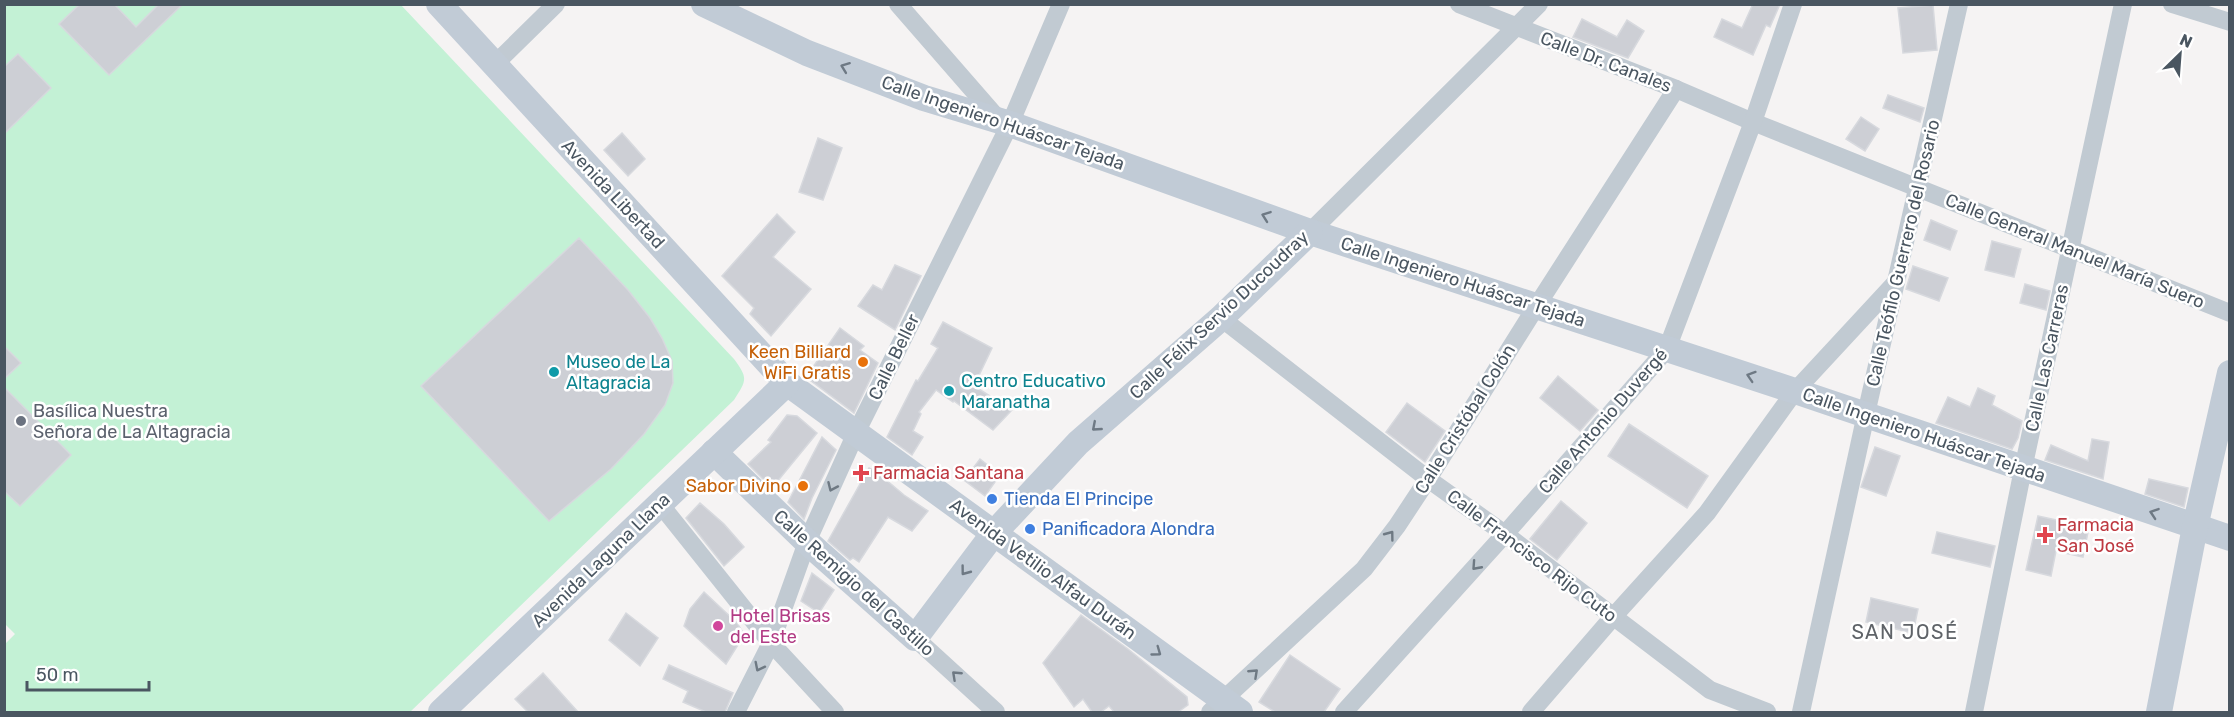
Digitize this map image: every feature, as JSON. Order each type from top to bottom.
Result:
[{"type":"main road","name":"Avenida Libertad","points":[[439,4],[786,383]]},
{"type":"main road","name":"Calle Ingeniero Huáscar Tejada","points":[[704,4],[817,57],[924,98],[1005,123],[1310,232],[1866,414],[2229,538]]},
{"type":"main road","name":"Calle Félix Servio Ducoudray","points":[[915,638],[994,533],[1078,443],[1221,318],[1310,232]]},
{"type":"main road","points":[[2159,712],[2195,527],[2229,373]]},
{"type":"main road","name":"Avenida Vetilio Alfau Durán","points":[[786,383],[994,533],[1225,709]]},
{"type":"main road","name":"Avenida Laguna Llana","points":[[441,712],[786,383]]},
{"type":"main road","name":"Calle Remigio del Castillo","points":[[714,452],[807,542],[915,638]]},
{"type":"street","points":[[494,65],[556,4]]},
{"type":"street","points":[[898,4],[1005,123]]},
{"type":"street","name":"Calle Beller","points":[[736,712],[771,644],[807,542],[856,433],[1060,4]]},
{"type":"street","name":"Calle Dr. Canales","points":[[1459,4],[1676,89],[1753,122]]},
{"type":"street","name":"Calle Félix Servio Ducoudray","points":[[1310,232],[1539,4]]},
{"type":"street","name":"Calle Antonio Duvergé","points":[[1344,712],[1505,534],[1667,349],[1753,122],[1793,4]]},
{"type":"street","name":"Calle Teófilo Guerrero del Rosario","points":[[1801,712],[1959,4]]},
{"type":"street","name":"Calle Las Carreras","points":[[1974,712],[2023,469],[2123,4]]},
{"type":"street","points":[[2172,4],[2229,22]]},
{"type":"street","name":"Calle Cristóbal Colón","points":[[1225,709],[1364,569],[1428,479],[1676,89]]},
{"type":"street","name":"Calle General Manuel María Suero","points":[[1753,122],[2229,313]]},
{"type":"street","points":[[1531,712],[1707,513],[1796,391],[1897,281]]},
{"type":"street","name":"Calle Francisco Rijo Cuto","points":[[1221,318],[1428,479],[1505,534],[1710,690],[1767,712]]},
{"type":"street","points":[[660,504],[771,644],[835,712]]},
{"type":"street","name":"Calle Remigio del Castillo","points":[[915,638],[996,712]]},
{"type":"green space","points":[[5,5],[401,5],[734,359],[744,375],[741,388],[734,400],[410,712],[5,712],[4,645],[15,634],[4,623]]},
{"type":"building","points":[[80,4],[114,4],[136,27],[159,4],[183,4],[109,75],[59,24]]},
{"type":"building","points":[[1753,4],[1780,4],[1770,27],[1766,25],[1753,55],[1714,37],[1722,19],[1742,28]]},
{"type":"building","points":[[1933,5],[1937,50],[1903,53],[1898,8]]},
{"type":"building","points":[[1582,19],[1617,37],[1627,20],[1644,31],[1628,58],[1573,37]]},
{"type":"building","points":[[18,54],[51,88],[4,134],[4,67]]},
{"type":"building","points":[[1888,95],[1924,108],[1920,122],[1883,108]]},
{"type":"building","points":[[1861,117],[1879,129],[1865,151],[1846,139]]},
{"type":"building","points":[[622,133],[645,159],[628,176],[604,150]]},
{"type":"building","points":[[818,138],[842,148],[823,200],[799,192]]},
{"type":"building","points":[[777,214],[795,232],[773,257],[811,289],[771,336],[750,314],[754,308],[722,276]]},
{"type":"building","points":[[1931,220],[1957,231],[1950,250],[1924,240]]},
{"type":"building","name":"Museo de La Altagracia","points":[[579,238],[628,290],[650,318],[672,361],[673,383],[665,405],[644,434],[611,469],[549,521],[421,386]]},
{"type":"building","points":[[1992,241],[2021,249],[2014,277],[1985,270]]},
{"type":"building","points":[[895,265],[921,276],[895,330],[858,306],[873,285],[882,290]]},
{"type":"building","points":[[1913,266],[1948,278],[1939,301],[1906,289]]},
{"type":"building","points":[[2025,284],[2050,291],[2046,310],[2020,303]]},
{"type":"building","points":[[943,322],[992,348],[974,386],[1012,410],[993,430],[936,390],[919,412],[921,414],[913,431],[923,437],[912,455],[887,437],[916,380],[918,381],[938,348],[931,344]]},
{"type":"building","points":[[840,328],[864,346],[860,350],[878,363],[854,413],[806,377]]},
{"type":"building","name":"Basílica Nuestra Señora de La Altagracia","points":[[4,346],[21,363],[4,379]]},
{"type":"building","points":[[1558,376],[1598,410],[1580,431],[1540,398]]},
{"type":"building","name":"Basílica Nuestra Señora de La Altagracia","points":[[4,387],[71,455],[20,506],[4,491]]},
{"type":"building","points":[[1978,388],[1995,396],[1992,405],[2022,421],[2018,438],[2012,449],[1936,423],[1948,397],[1970,407]]},
{"type":"building","points":[[1407,403],[1445,431],[1425,462],[1386,432]]},
{"type":"building","points":[[787,415],[797,416],[817,433],[772,488],[748,464],[771,442],[768,440]]},
{"type":"building","points":[[1629,424],[1708,476],[1687,508],[1608,456]]},
{"type":"building","points":[[822,437],[836,450],[804,519],[788,502]]},
{"type":"building","points":[[2092,439],[2109,442],[2103,479],[2045,460],[2051,445],[2088,461]]},
{"type":"building","points":[[1875,447],[1900,456],[1886,496],[1861,487]]},
{"type":"building","points":[[980,459],[1000,475],[985,496],[964,480]]},
{"type":"building","points":[[869,468],[886,477],[885,479],[904,495],[928,511],[912,531],[888,517],[859,562],[853,558],[850,560],[828,541]]},
{"type":"building","points":[[2149,479],[2188,488],[2184,507],[2145,494]]},
{"type":"building","points":[[1561,501],[1587,523],[1557,560],[1530,539]]},
{"type":"building","points":[[700,503],[724,524],[744,547],[724,566],[686,518]]},
{"type":"building","points":[[2038,516],[2089,527],[2083,557],[2056,551],[2051,576],[2026,570]]},
{"type":"building","points":[[1937,532],[1995,546],[1990,567],[1932,553]]},
{"type":"building","points":[[812,573],[834,590],[819,613],[801,601]]},
{"type":"building","points":[[704,592],[737,623],[742,631],[741,640],[726,664],[684,626],[690,609]]},
{"type":"building","points":[[1871,598],[1918,609],[1913,633],[1866,622]]},
{"type":"building","points":[[626,613],[658,638],[640,666],[609,640]]},
{"type":"building","points":[[1081,615],[1128,649],[1187,697],[1188,705],[1178,712],[1114,712],[1109,706],[1101,712],[1092,712],[1083,699],[1074,707],[1043,663]]},
{"type":"building","points":[[1290,655],[1340,689],[1324,712],[1275,712],[1259,702]]},
{"type":"building","points":[[669,665],[733,693],[725,712],[706,712],[683,702],[688,691],[663,679]]},
{"type":"building","points":[[543,673],[578,712],[528,712],[515,699]]},
{"type":"place","name":"Keen Billiard WiFi Gratis","points":[[863,362]]},
{"type":"place","name":"Museo de La Altagracia","points":[[554,372]]},
{"type":"place","name":"Centro Educativo Maranatha","points":[[949,391]]},
{"type":"place","name":"Basílica Nuestra Señora de La Altagracia","points":[[21,421]]},
{"type":"place","name":"Farmacia Santana","points":[[861,473]]},
{"type":"place","name":"Sabor Divino","points":[[803,486]]},
{"type":"place","name":"Tienda El Principe","points":[[992,499]]},
{"type":"place","name":"Panificadora Alondra","points":[[1030,529]]},
{"type":"place","name":"Farmacia San José","points":[[2045,535]]},
{"type":"place","name":"Hotel Brisas del Este","points":[[718,626]]},
{"type":"district","name":"SAN JOSÉ","points":[[1905,632]]}]
